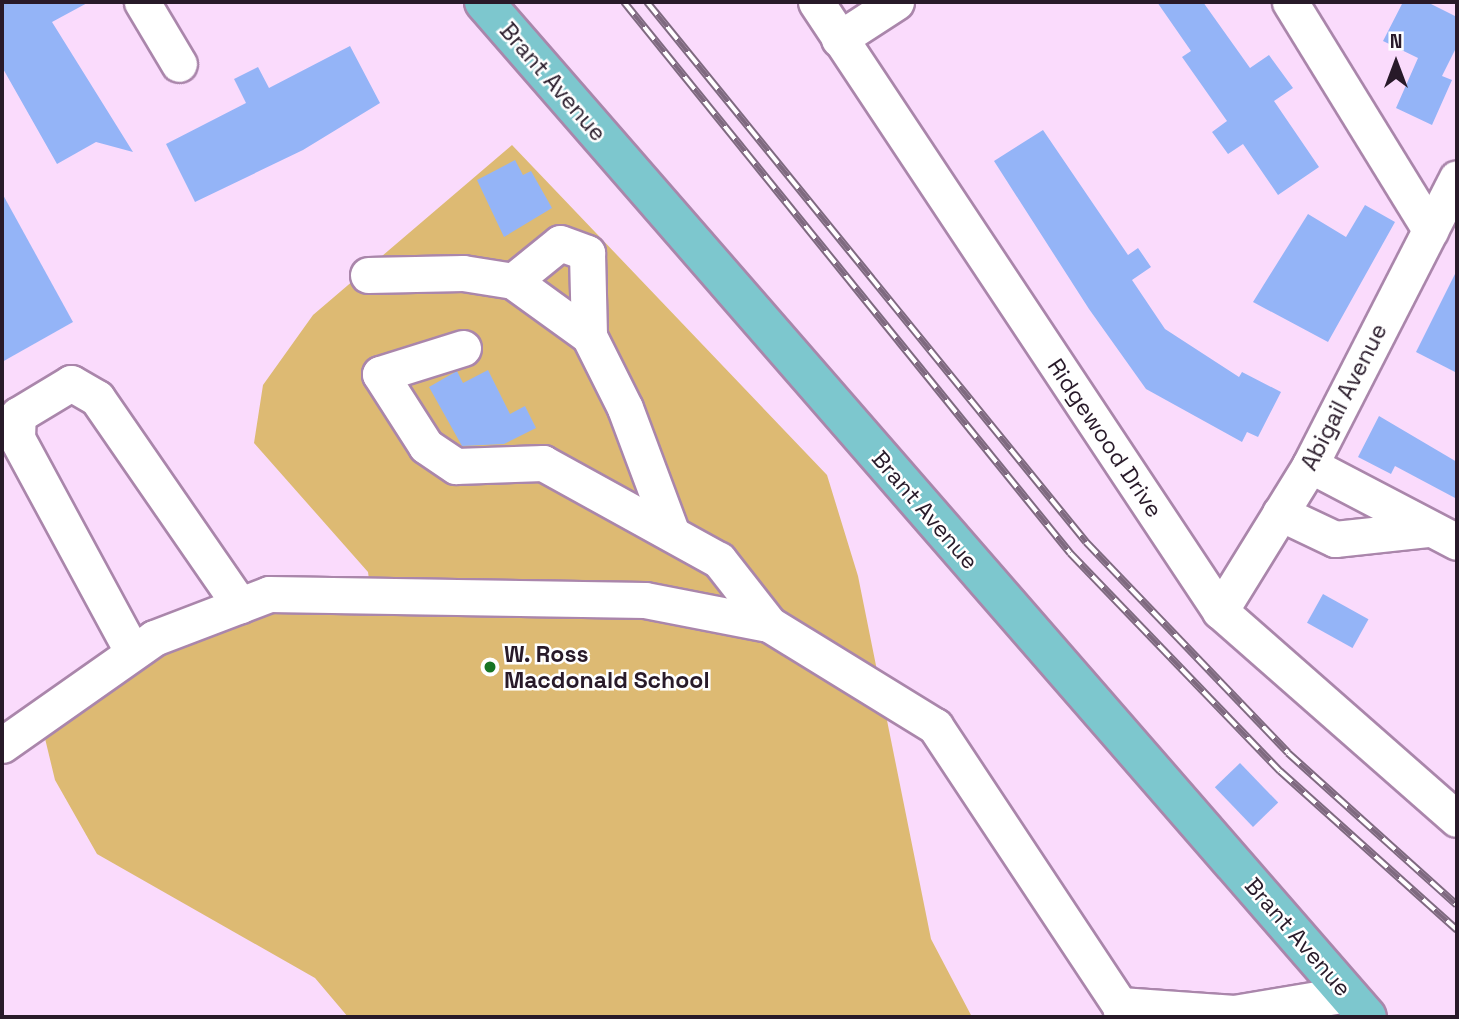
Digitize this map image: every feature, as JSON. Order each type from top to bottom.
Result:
[{"type":"main road","name":"Brant Avenue","points":[[484,2],[1357,1006]]},
{"type":"street","name":"Ridgewood Drive","points":[[816,2],[1220,611],[1457,819]]},
{"type":"street","points":[[839,38],[896,2]]},
{"type":"street","points":[[1290,2],[1430,230]]},
{"type":"street","points":[[144,3],[178,64]]},
{"type":"street","name":"Abigail Avenue","points":[[1220,611],[1310,465],[1457,178]]},
{"type":"street","points":[[513,281],[560,243],[587,253],[589,336],[625,408],[672,534]]},
{"type":"street","points":[[368,275],[463,273],[513,281],[589,336]]},
{"type":"street","points":[[463,348],[380,374],[426,446],[456,466],[543,463],[719,560],[769,624],[935,726],[1121,1011],[1234,1013],[1357,1006]]},
{"type":"street","points":[[132,651],[18,438],[18,415],[71,383],[97,398],[240,605]]},
{"type":"street","points":[[1310,465],[1443,536]]},
{"type":"street","points":[[1280,513],[1335,539],[1443,536]]},
{"type":"street","points":[[2,745],[132,651],[269,594],[645,600],[769,624]]},
{"type":"shaded area","points":[[512,145],[827,475],[858,576],[931,939],[972,1017],[348,1017],[315,978],[97,854],[55,780],[42,726],[208,619],[371,594],[368,572],[254,443],[263,385],[313,315]]},
{"type":"building","points":[[2,2],[89,2],[52,22],[133,152],[96,142],[57,164],[2,67]]},
{"type":"building","points":[[1157,2],[1203,2],[1250,68],[1269,55],[1293,88],[1274,101],[1319,167],[1278,195],[1243,144],[1228,154],[1212,132],[1227,121],[1182,57],[1191,51]]},
{"type":"building","points":[[1403,2],[1427,2],[1457,17],[1457,46],[1442,76],[1452,80],[1432,125],[1396,108],[1418,58],[1383,41]]},
{"type":"building","points":[[350,46],[380,103],[303,150],[195,202],[166,144],[246,103],[234,79],[258,67],[269,88]]},
{"type":"building","points":[[1043,130],[1128,255],[1138,248],[1151,267],[1132,280],[1165,329],[1239,377],[1242,372],[1281,392],[1258,437],[1247,432],[1242,442],[1146,389],[1089,309],[994,161]]},
{"type":"building","points":[[515,160],[523,175],[531,171],[552,208],[504,237],[477,180]]},
{"type":"building","points":[[2,193],[73,322],[2,362]]},
{"type":"building","points":[[1365,205],[1395,222],[1328,342],[1253,302],[1308,214],[1346,237]]},
{"type":"building","points":[[1457,270],[1457,373],[1416,352]]},
{"type":"building","points":[[488,370],[510,414],[525,406],[536,428],[504,444],[462,446],[429,387],[457,371],[463,383]]},
{"type":"building","points":[[1379,416],[1457,462],[1457,499],[1395,466],[1391,474],[1358,457]]},
{"type":"building","points":[[1323,594],[1368,619],[1352,648],[1307,623]]},
{"type":"building","points":[[1240,763],[1278,803],[1253,827],[1215,787]]},
{"type":"railway","points":[[624,2],[1070,553],[1280,771],[1457,930]]},
{"type":"railway","points":[[647,2],[1086,542],[1288,753],[1457,905]]},
{"type":"place","name":"W. Ross Macdonald School","points":[[490,667]]}]
